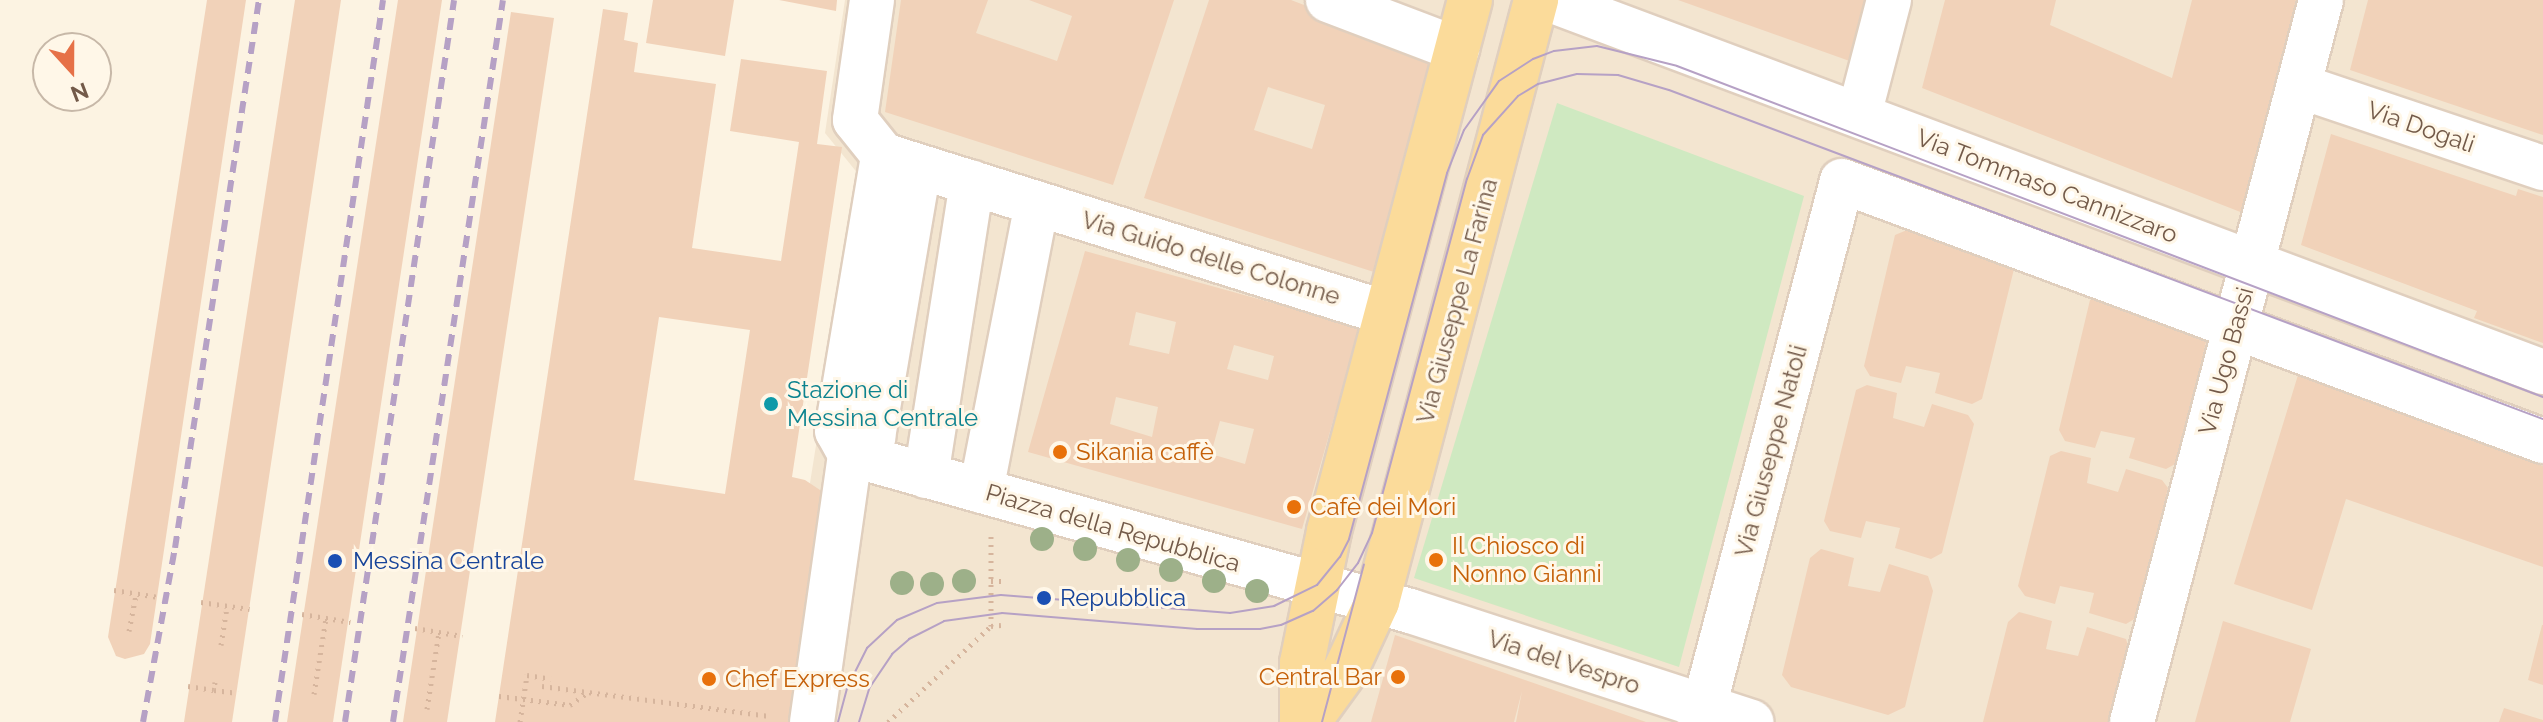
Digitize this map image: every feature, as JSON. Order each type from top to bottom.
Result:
[{"type":"main road","name":"Via Giuseppe La Farina","points":[[1305,722],[1345,671],[1377,602],[1536,0]]},
{"type":"main road","points":[[1305,722],[1302,663],[1317,585],[1386,313],[1457,49],[1474,1]]},
{"type":"street","points":[[812,722],[850,454],[873,437],[901,161],[855,120],[872,0]]},
{"type":"street","points":[[1328,0],[1457,49]]},
{"type":"street","name":"Via Tommaso Cannizzaro","points":[[1550,0],[2543,372]]},
{"type":"street","points":[[1859,115],[1889,0]]},
{"type":"street","name":"Via Ugo Bassi","points":[[2132,722],[2321,0]]},
{"type":"street","name":"Via Dogali","points":[[2299,86],[2543,168]]},
{"type":"street","name":"Via Guido delle Colonne","points":[[901,161],[1386,313]]},
{"type":"street","name":"Via Giuseppe Natoli","points":[[1702,714],[1842,181],[2235,328]]},
{"type":"street","points":[[926,476],[972,183]]},
{"type":"street","points":[[993,494],[1037,203]]},
{"type":"street","points":[[2235,328],[2543,441]]},
{"type":"street","name":"Piazza della Repubblica","points":[[850,454],[1377,602]]},
{"type":"street","name":"Via del Vespro","points":[[1377,602],[1702,714],[1751,722]]},
{"type":"path","points":[[991,626],[993,494]]},
{"type":"path","points":[[991,581],[1001,581]]},
{"type":"path","points":[[114,590],[158,597]]},
{"type":"path","points":[[129,631],[136,594]]},
{"type":"path","points":[[201,602],[250,609]]},
{"type":"path","points":[[221,645],[227,606]]},
{"type":"path","points":[[302,614],[350,622]]},
{"type":"path","points":[[314,694],[326,618]]},
{"type":"path","points":[[888,722],[991,626],[1001,625]]},
{"type":"path","points":[[415,628],[462,636]]},
{"type":"path","points":[[427,709],[439,632]]},
{"type":"path","points":[[520,722],[527,675],[551,679]]},
{"type":"path","points":[[188,686],[215,686],[238,693]]},
{"type":"path","points":[[542,686],[812,722]]},
{"type":"path","points":[[499,696],[570,705],[588,692]]},
{"type":"shaded area","points":[[845,0],[2543,0],[2543,722],[772,722],[859,175],[825,133]]},
{"type":"green space","points":[[1557,103],[1804,196],[1679,667],[1414,578]]},
{"type":"building","points":[[207,0],[246,0],[150,644],[144,654],[125,659],[116,656],[108,637]]},
{"type":"building","points":[[295,0],[341,0],[232,722],[184,722]]},
{"type":"building","points":[[398,0],[442,0],[333,722],[287,722]]},
{"type":"building","points":[[653,0],[734,0],[725,56],[646,43]]},
{"type":"building","points":[[779,0],[837,0],[836,11]]},
{"type":"building","points":[[901,0],[988,0],[976,33],[1057,61],[1072,16],[1029,0],[1174,0],[1113,185],[885,112]]},
{"type":"building","points":[[1209,0],[1291,0],[1437,56],[1377,273],[1144,198]],"holes":[[[1268,87],[1325,105],[1312,149],[1254,130]]]},
{"type":"building","points":[[1678,0],[1876,0],[1858,64]]},
{"type":"building","points":[[1945,0],[2056,0],[2050,25],[2172,78],[2192,0],[2296,0],[2243,213],[1922,88]]},
{"type":"building","points":[[2368,0],[2543,0],[2543,135],[2350,70]]},
{"type":"building","name":"Stazione di Messina Centrale","points":[[603,9],[628,13],[624,40],[638,43],[634,72],[716,84],[692,248],[781,261],[799,142],[730,131],[741,59],[827,71],[817,144],[842,147],[792,477],[805,480],[823,492],[794,722],[495,722]],"holes":[[[659,317],[750,330],[725,494],[634,480]]]},
{"type":"building","points":[[511,12],[554,18],[447,722],[403,722]]},
{"type":"building","points":[[2331,134],[2516,196],[2518,189],[2543,197],[2543,343],[2474,318],[2477,311],[2301,245]]},
{"type":"building","points":[[1907,230],[2007,260],[2014,269],[1982,399],[1972,404],[1935,393],[1940,373],[1906,366],[1901,383],[1870,376],[1864,366],[1895,235]]},
{"type":"building","points":[[1085,251],[1360,327],[1302,529],[1028,452]],"holes":[[[1136,312],[1176,322],[1169,354],[1129,345]],[[1234,345],[1274,356],[1268,380],[1227,369]],[[1116,397],[1158,407],[1152,437],[1110,424]],[[1220,421],[1254,429],[1245,464],[1211,454]]]},
{"type":"building","points":[[2101,295],[2208,334],[2177,463],[2166,469],[2129,458],[2135,438],[2101,431],[2095,448],[2065,441],[2059,430],[2090,300]]},
{"type":"building","points":[[2298,375],[2543,466],[2543,567],[2346,499],[2312,610],[2234,584]]},
{"type":"building","points":[[1867,385],[1897,393],[1893,418],[1924,427],[1932,404],[1968,415],[1974,424],[1942,553],[1931,559],[1895,548],[1900,528],[1866,521],[1861,538],[1830,531],[1824,521],[1856,390]]},
{"type":"building","points":[[2061,451],[2091,458],[2087,483],[2118,492],[2126,469],[2162,480],[2168,488],[2136,618],[2126,624],[2089,613],[2094,593],[2060,586],[2055,604],[2025,596],[2018,586],[2050,456]]},
{"type":"building","points":[[1821,549],[1854,558],[1848,586],[1880,592],[1889,564],[1928,576],[1933,591],[1905,707],[1888,715],[1791,687],[1782,675],[1810,558]]},
{"type":"building","points":[[2019,612],[2052,621],[2046,649],[2078,656],[2087,627],[2126,639],[2131,655],[2114,722],[1983,722],[2008,622]]},
{"type":"building","points":[[2223,621],[2311,649],[2290,722],[2195,722]]},
{"type":"building","points":[[2543,625],[2543,685],[2528,680]]},
{"type":"building","points":[[1395,635],[1646,722],[1516,722],[1522,691],[1514,722],[1371,722]]},
{"type":"building","points":[[2504,708],[2543,720],[2543,722],[2499,722]]},
{"type":"tram line","points":[[838,722],[847,688],[867,648],[897,620],[937,603],[1001,595],[1230,613],[1274,606],[1317,585],[1340,557],[1349,539],[1447,173],[1464,130],[1499,81],[1533,59],[1554,51],[1597,46],[1677,66],[2543,397]]},
{"type":"tram line","points":[[859,722],[870,687],[892,654],[909,639],[944,621],[1002,613],[1197,629],[1260,629],[1281,625],[1313,611],[1337,590],[1358,563],[1372,533],[1467,179],[1483,135],[1518,96],[1538,84],[1577,74],[1618,75],[1669,90],[2543,419]]},
{"type":"tram line","points":[[1322,722],[1364,564]]},
{"type":"railway","points":[[143,722],[175,548],[259,0]]},
{"type":"railway","points":[[275,722],[383,0]]},
{"type":"railway","points":[[345,722],[454,0]]},
{"type":"railway","points":[[393,722],[503,0]]},
{"type":"place","name":"Stazione di Messina Centrale","points":[[771,404]]},
{"type":"place","name":"Sikania caffè","points":[[1060,452]]},
{"type":"place","name":"Cafè dei Mori","points":[[1294,507]]},
{"type":"place","name":"Il Chiosco di Nonno Gianni","points":[[1436,560]]},
{"type":"place","name":"Messina Centrale","points":[[335,561]]},
{"type":"place","name":"Repubblica","points":[[1044,598]]},
{"type":"place","name":"Central Bar","points":[[1398,677]]},
{"type":"place","name":"Chef Express","points":[[709,679]]}]
